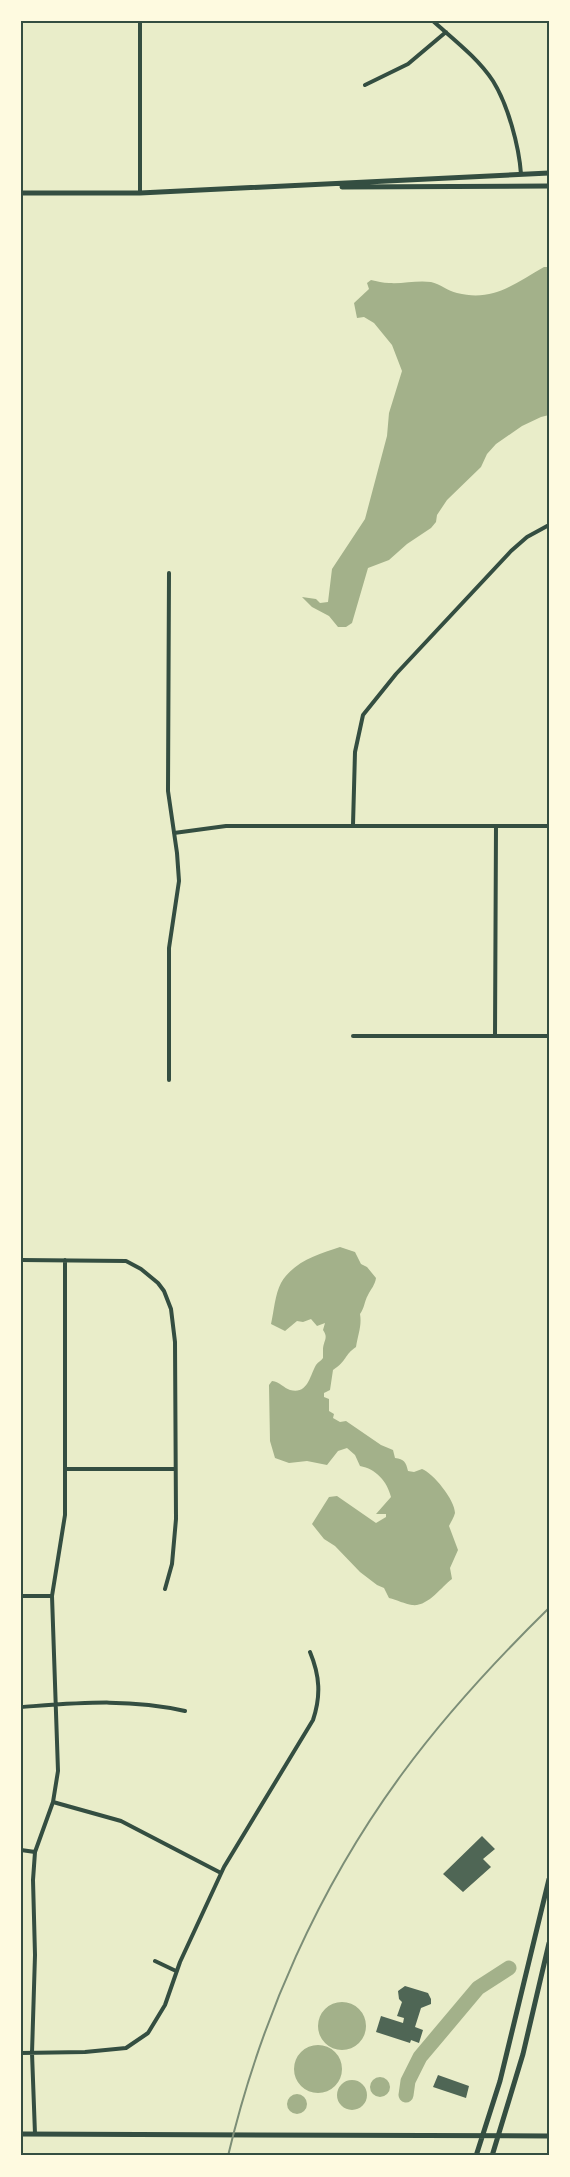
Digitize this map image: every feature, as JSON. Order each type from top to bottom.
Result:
[{"type":"main road","points":[[21,193],[140,193],[549,173]]},
{"type":"main road","points":[[275,186],[549,186]]},
{"type":"main road","points":[[476,2156],[508,2051],[549,1879]]},
{"type":"main road","points":[[492,2156],[523,2054],[549,1943]]},
{"type":"main road","points":[[21,2134],[549,2136]]},
{"type":"street","points":[[140,21],[140,193]]},
{"type":"street","points":[[433,21],[493,81],[514,134],[520,154],[521,174]]},
{"type":"street","points":[[365,85],[408,64],[446,32]]},
{"type":"street","points":[[353,825],[356,752],[363,716],[396,674],[495,569],[527,537],[549,525]]},
{"type":"street","points":[[169,573],[168,790],[179,881],[169,948],[169,1080]]},
{"type":"street","points":[[174,833],[226,826],[549,826]]},
{"type":"street","points":[[495,826],[495,1036]]},
{"type":"street","points":[[353,1036],[549,1036]]},
{"type":"street","points":[[21,1260],[126,1261],[141,1269],[158,1283],[171,1309],[175,1342],[176,1519],[172,1564],[165,1589]]},
{"type":"street","points":[[35,2134],[32,2054],[35,1852],[53,1802],[58,1771],[52,1596],[65,1515],[65,1260]]},
{"type":"street","points":[[65,1469],[175,1468]]},
{"type":"street","points":[[21,1596],[52,1596]]},
{"type":"street","points":[[21,2053],[85,2052],[126,2048],[148,2033],[165,2005],[176,1971],[221,1873],[273,1783],[313,1720],[319,1689],[316,1666],[310,1652]]},
{"type":"street","points":[[21,1707],[133,1702],[185,1711]]},
{"type":"street","points":[[53,1802],[121,1821],[221,1873]]},
{"type":"street","points":[[21,1850],[35,1852]]},
{"type":"street","points":[[154,1961],[176,1971]]},
{"type":"shaded area","points":[[544,267],[549,267],[549,415],[522,426],[496,444],[487,454],[481,467],[447,500],[431,528],[407,544],[389,560],[368,568],[352,623],[346,627],[338,627],[329,616],[312,607],[302,597],[316,599],[320,603],[328,602],[332,569],[365,519],[387,436],[389,413],[402,371],[392,345],[374,323],[364,317],[357,318],[354,303],[369,289],[367,283],[371,280],[389,283],[431,282],[457,293],[482,295],[503,290]]},
{"type":"shaded area","points":[[340,1247],[355,1252],[361,1264],[367,1267],[376,1278],[360,1314],[356,1347],[333,1370],[330,1390],[324,1393],[324,1397],[329,1399],[329,1411],[334,1414],[333,1418],[340,1422],[346,1421],[381,1445],[393,1450],[395,1458],[404,1462],[408,1471],[414,1472],[422,1469],[427,1472],[443,1488],[454,1508],[455,1513],[449,1526],[458,1550],[450,1568],[452,1579],[429,1600],[418,1605],[389,1598],[384,1588],[360,1572],[335,1546],[324,1539],[312,1524],[329,1497],[337,1496],[376,1523],[386,1517],[386,1514],[376,1514],[391,1497],[380,1477],[360,1466],[355,1455],[347,1448],[338,1451],[327,1465],[307,1461],[289,1463],[275,1458],[270,1441],[269,1385],[272,1381],[296,1391],[305,1387],[316,1365],[323,1358],[326,1337],[323,1330],[325,1323],[317,1326],[311,1319],[303,1322],[297,1321],[285,1331],[271,1324],[279,1287],[286,1276],[299,1264]]},
{"type":"shaded area","points":[[342,2002],[359,2009],[366,2026],[359,2043],[342,2050],[325,2043],[318,2026],[325,2009]]},
{"type":"shaded area","points":[[318,2045],[335,2052],[342,2069],[335,2086],[318,2093],[301,2086],[294,2069],[301,2052]]},
{"type":"shaded area","points":[[380,2077],[387,2080],[390,2087],[387,2094],[380,2097],[373,2094],[370,2087],[373,2080]]},
{"type":"shaded area","points":[[352,2080],[363,2084],[367,2095],[363,2106],[352,2110],[341,2106],[337,2095],[341,2084]]},
{"type":"shaded area","points":[[297,2094],[304,2097],[307,2104],[304,2111],[297,2114],[290,2111],[287,2104],[290,2097]]},
{"type":"building","points":[[482,1836],[495,1849],[483,1859],[491,1867],[463,1892],[443,1874]]},
{"type":"building","points":[[405,1986],[428,1993],[431,1999],[431,2004],[421,2008],[415,2027],[423,2030],[419,2043],[411,2040],[410,2043],[376,2032],[381,2016],[403,2023],[404,2018],[397,2016],[402,2002],[398,1991]]},
{"type":"building","points":[[438,2075],[469,2086],[466,2098],[433,2087]]},
{"type":"waterway","points":[[406,2095],[408,2081],[420,2057],[478,1988],[509,1968]]},
{"type":"railway","points":[[228,2156],[241,2105],[275,2005],[296,1956],[344,1862],[372,1817],[436,1730],[549,1608]]}]
